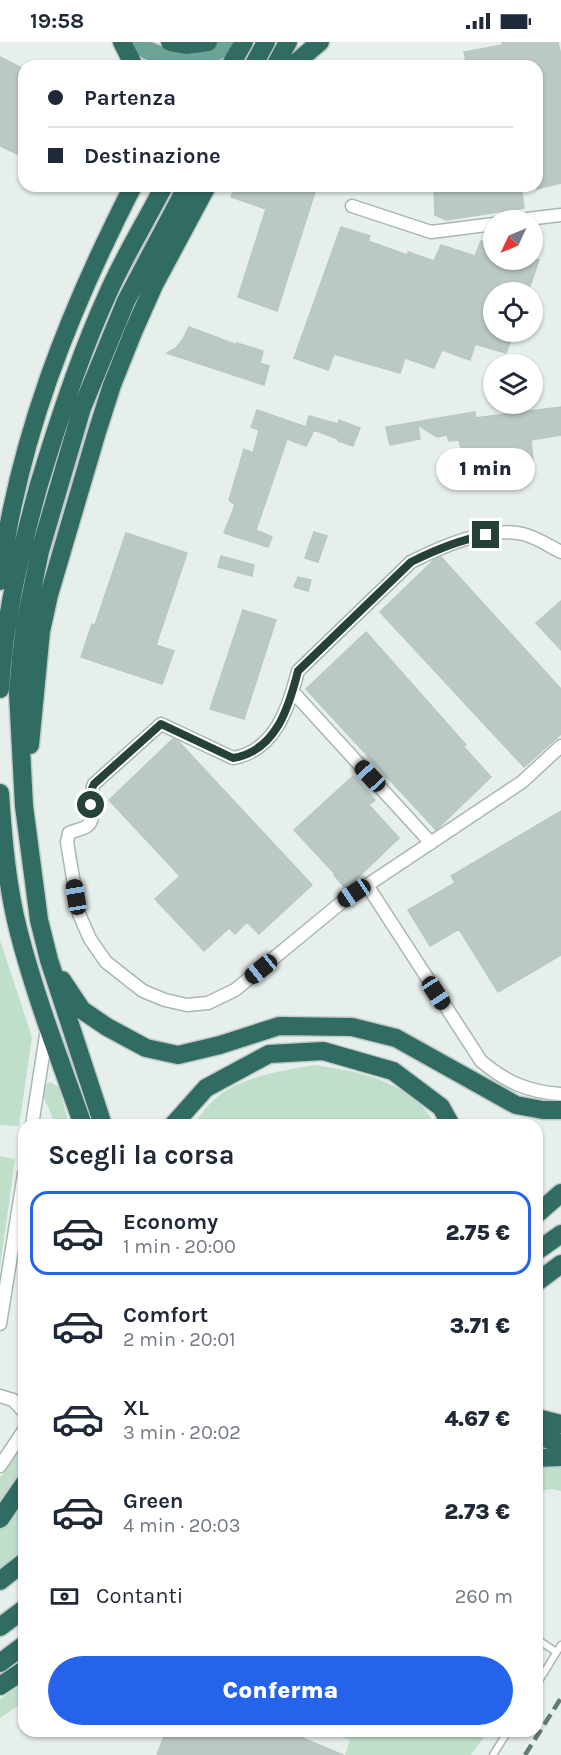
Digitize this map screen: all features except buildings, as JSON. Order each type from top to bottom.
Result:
[{"type":"highway","points":[[122,42],[131,60]]},
{"type":"highway","points":[[170,42],[186,45],[208,42]]},
{"type":"highway","points":[[234,60],[244,42]]},
{"type":"highway","points":[[256,60],[266,42]]},
{"type":"highway","points":[[278,60],[288,42]]},
{"type":"highway","points":[[299,60],[320,42]]},
{"type":"highway","points":[[0,581],[17,488],[42,394],[87,279],[130,192]]},
{"type":"highway","points":[[0,688],[14,580],[52,439],[93,326],[125,258],[161,192]]},
{"type":"highway","points":[[101,1119],[49,960],[39,920],[24,806],[18,692],[26,620],[40,551],[82,408],[126,300],[184,192]]},
{"type":"highway","points":[[24,806],[41,632],[57,561],[112,385],[154,285],[204,192]]},
{"type":"highway","points":[[0,793],[12,897],[27,959],[81,1119]]},
{"type":"highway","points":[[49,960],[82,1010],[107,1027],[146,1048],[178,1055],[220,1045],[279,1026],[352,1027],[396,1038],[516,1105],[543,1110],[561,1110]]},
{"type":"highway","points":[[178,1119],[206,1088],[269,1054],[323,1051],[393,1071],[441,1107],[448,1119]]},
{"type":"highway","points":[[543,1210],[561,1193]]},
{"type":"highway","points":[[543,1211],[561,1198]]},
{"type":"highway","points":[[543,1247],[561,1234]]},
{"type":"highway","points":[[543,1278],[561,1264]]},
{"type":"highway","points":[[543,1438],[561,1443]]},
{"type":"highway","points":[[543,1458],[561,1457]]},
{"type":"highway","points":[[0,1518],[18,1492]]},
{"type":"highway","points":[[0,1581],[18,1567]]},
{"type":"highway","points":[[0,1627],[18,1613]]},
{"type":"highway","points":[[0,1665],[18,1650]]},
{"type":"highway","points":[[0,1665],[18,1656]]},
{"type":"highway","points":[[0,1686],[18,1674]]},
{"type":"main road","points":[[134,42],[148,51],[163,56],[191,59],[207,56],[236,42]]},
{"type":"street","points":[[352,206],[431,232],[483,225]]},
{"type":"street","points":[[543,217],[561,215]]},
{"type":"street","points":[[561,552],[525,534],[506,531],[467,539],[434,550],[411,562],[298,671],[293,692],[276,731],[255,750],[243,757],[233,758],[161,724],[94,784],[90,793],[93,818],[84,828],[75,829],[69,833],[67,842],[79,914],[90,939],[106,962],[143,991],[165,1000],[187,1005],[208,1003],[235,990],[342,902],[522,782],[561,746]]},
{"type":"street","points":[[293,692],[431,843]]},
{"type":"street","points":[[367,885],[481,1061],[500,1077],[515,1084],[545,1093],[561,1094]]},
{"type":"street","points":[[33,1119],[48,1025]]},
{"type":"street","points":[[0,1324],[18,1212]]},
{"type":"street","points":[[0,1396],[13,1400],[18,1406]]},
{"type":"street","points":[[0,1466],[18,1439]]},
{"type":"lane","points":[[543,1643],[556,1652]]},
{"type":"lane","points":[[543,1674],[561,1645]]},
{"type":"lane","points":[[493,1755],[504,1737]]},
{"type":"green space","points":[[0,940],[32,1037],[18,1126],[0,1125]]},
{"type":"green space","points":[[314,1065],[369,1076],[407,1094],[419,1103],[432,1119],[198,1119],[217,1097],[231,1088],[246,1081]]},
{"type":"green space","points":[[50,1082],[59,1087],[67,1119],[53,1119],[42,1094],[42,1087]]},
{"type":"green space","points":[[0,1156],[15,1159],[0,1268]]},
{"type":"green space","points":[[18,1450],[18,1480],[0,1505],[0,1478]]},
{"type":"green space","points":[[561,1464],[561,1491],[543,1490],[543,1466]]},
{"type":"green space","points":[[18,1502],[18,1558],[0,1572],[0,1527]]},
{"type":"green space","points":[[18,1687],[18,1706],[0,1718],[0,1699]]},
{"type":"green space","points":[[343,1737],[484,1737],[471,1755],[345,1755],[350,1740]]},
{"type":"railway","points":[[543,1726],[561,1698]]},
{"type":"railway","points":[[525,1755],[536,1737]]},
{"type":"route","points":[[91,805],[90,793],[94,784],[161,724],[233,758],[243,757],[255,750],[276,731],[293,692],[298,671],[411,562],[434,550],[486,535]]}]
